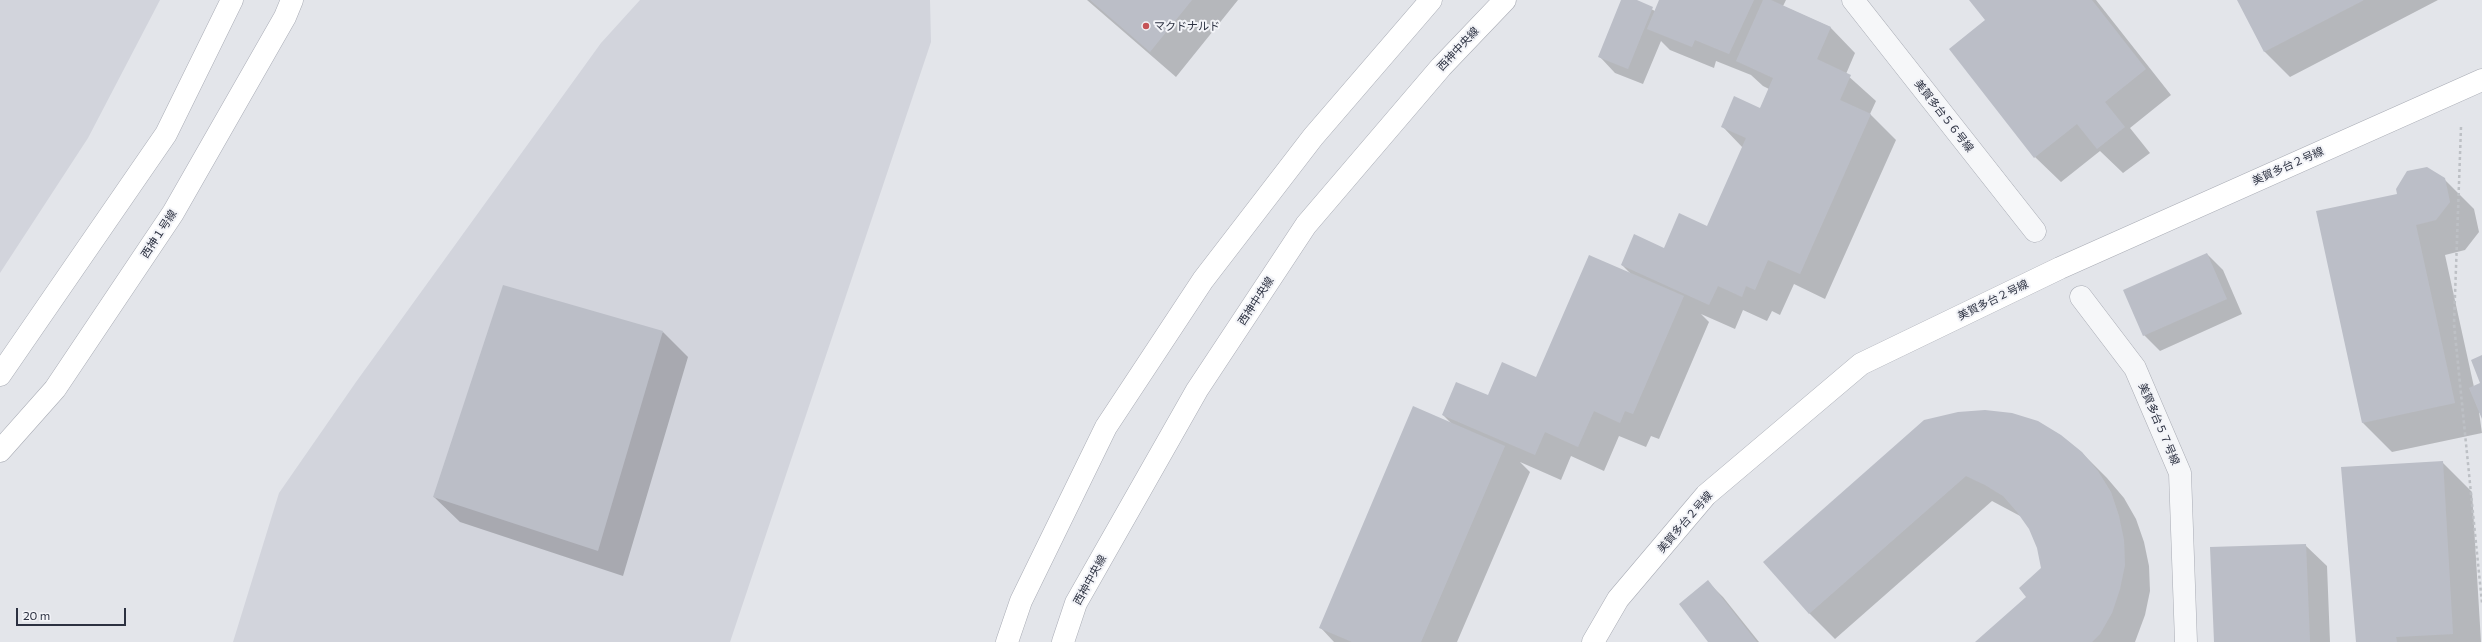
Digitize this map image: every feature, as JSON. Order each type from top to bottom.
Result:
[{"type":"street","points":[[0,376],[166,134],[232,0]]},
{"type":"street","name":"西神１号線","points":[[0,451],[56,389],[173,213],[285,18],[292,0]]},
{"type":"street","points":[[1007,642],[1021,601],[1106,427],[1123,401],[1203,280],[1313,137],[1431,0]]},
{"type":"street","name":"西神中央線","points":[[1063,642],[1076,603],[1197,390],[1306,225],[1441,67],[1505,0]]},
{"type":"street","name":"美賀多台５６号線","points":[[1852,0],[2035,231]]},
{"type":"street","name":"美賀多台２号線","points":[[1593,642],[1618,599],[1706,495],[1862,364],[2060,268],[2482,80]]},
{"type":"street","name":"美賀多台５７号線","points":[[2081,297],[2135,368],[2180,473],[2186,642]]},
{"type":"path","points":[[2461,127],[2454,324],[2482,603]]},
{"type":"shaded area","points":[[0,0],[160,0],[88,138],[0,273]]},
{"type":"shaded area","points":[[640,0],[930,0],[931,42],[730,642],[233,642],[279,493],[356,382],[601,43]]},
{"type":"building","name":"マクドナルド","points":[[1090,0],[1192,0],[1150,52]]},
{"type":"building","points":[[1621,0],[1637,0],[1653,7],[1628,69],[1598,57]]},
{"type":"building","points":[[1659,0],[1754,0],[1729,54],[1695,40],[1692,47],[1647,29]]},
{"type":"building","points":[[1763,0],[1771,0],[1831,27],[1817,59],[1851,75],[1840,100],[1871,114],[1800,274],[1768,260],[1755,290],[1746,286],[1742,297],[1718,286],[1709,305],[1621,265],[1634,234],[1664,248],[1679,213],[1707,226],[1746,138],[1721,127],[1734,96],[1760,108],[1773,78],[1736,61]]},
{"type":"building","points":[[1969,0],[2092,0],[2146,69],[2105,102],[2125,127],[2097,149],[2077,124],[2034,158],[1949,49],[1985,20]]},
{"type":"building","points":[[2237,0],[2364,0],[2264,52]]},
{"type":"building","points":[[2427,167],[2445,178],[2450,202],[2436,220],[2416,225],[2455,403],[2362,423],[2316,211],[2397,194],[2396,189],[2407,171]]},
{"type":"building","points":[[2207,253],[2227,299],[2143,336],[2123,290]]},
{"type":"building","points":[[1589,255],[1684,296],[1633,414],[1625,411],[1620,423],[1594,411],[1578,447],[1545,432],[1535,455],[1442,415],[1456,382],[1488,395],[1502,362],[1536,377]]},
{"type":"building","points":[[503,285],[663,331],[598,551],[433,497]]},
{"type":"building","points":[[2482,355],[2482,419],[2469,388],[2480,383],[2471,360]]},
{"type":"building","points":[[1413,406],[1505,446],[1421,642],[1352,642],[1319,628]]},
{"type":"building","points":[[1985,410],[2012,413],[2038,421],[2061,435],[2082,452],[2098,471],[2111,492],[2119,516],[2124,540],[2125,565],[2120,589],[2112,613],[2100,634],[2092,642],[1975,642],[2026,597],[2019,588],[2041,568],[2037,548],[2029,529],[2017,512],[2003,496],[1966,476],[1809,614],[1763,562],[1924,420],[1958,412]]},
{"type":"building","points":[[2443,461],[2453,634],[2396,637],[2397,642],[2356,642],[2341,467]]},
{"type":"building","points":[[2306,544],[2310,642],[2214,642],[2210,547]]},
{"type":"building","points":[[1708,580],[1757,642],[1708,642],[1679,604]]},
{"type":"place","name":"マクドナルド","points":[[1146,26]]}]
